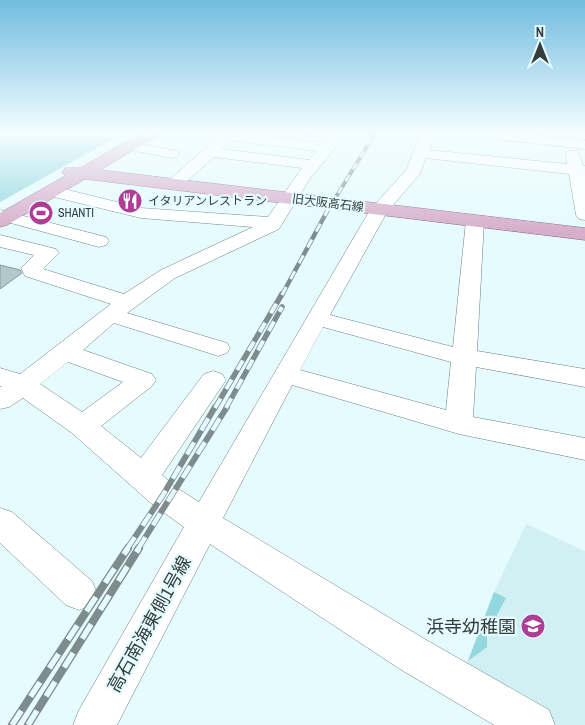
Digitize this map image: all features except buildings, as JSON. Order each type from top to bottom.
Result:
[{"type":"main road","points":[[2,216],[52,191],[88,166]]},
{"type":"main road","points":[[2,216],[91,166]]},
{"type":"main road","name":"旧大阪高石線","points":[[77,173],[585,234]]},
{"type":"street","points":[[174,184],[194,166]]},
{"type":"street","points":[[0,400],[12,380],[65,352],[119,308],[168,274],[272,225],[311,166]]},
{"type":"street","name":"高石南海東側1号線","points":[[94,725],[285,374],[379,210],[413,172],[415,166]]},
{"type":"street","points":[[535,166],[581,171],[585,215]]},
{"type":"street","points":[[52,191],[141,213],[274,222]]},
{"type":"street","points":[[2,216],[99,241]]},
{"type":"street","points":[[459,424],[475,221]]},
{"type":"street","points":[[0,241],[49,253],[32,268],[32,272],[69,284],[119,308],[218,348]]},
{"type":"street","points":[[318,319],[463,357],[585,378]]},
{"type":"street","points":[[65,352],[143,380],[82,426]]},
{"type":"street","points":[[285,374],[459,424],[585,449]]},
{"type":"street","points":[[12,380],[82,426],[163,495],[204,524],[414,655],[534,725]]},
{"type":"street","points":[[144,477],[213,380]]},
{"type":"street","points":[[0,522],[79,593]]},
{"type":"shaded area","points":[[0,166],[65,166],[0,202]]},
{"type":"shaded area","name":"浜寺幼稚園","points":[[526,524],[585,551],[585,725],[556,725],[463,673],[494,592]]},
{"type":"shaded area","points":[[494,592],[506,598],[497,615],[497,626],[487,636],[487,647],[468,661]]},
{"type":"railway","points":[[331,205],[355,166]]},
{"type":"railway","points":[[282,295],[331,204]]},
{"type":"railway","points":[[215,408],[282,294]]},
{"type":"railway","points":[[226,408],[282,307]]},
{"type":"railway","points":[[127,549],[163,495],[215,407]]},
{"type":"railway","points":[[138,549],[227,407]]},
{"type":"railway","points":[[12,725],[128,548]]},
{"type":"railway","points":[[28,725],[139,548]]},
{"type":"place","name":"イタリアンレストラン","points":[[130,201]]},
{"type":"place","name":"SHANTI","points":[[41,213]]},
{"type":"place","name":"浜寺幼稚園","points":[[533,626]]}]
